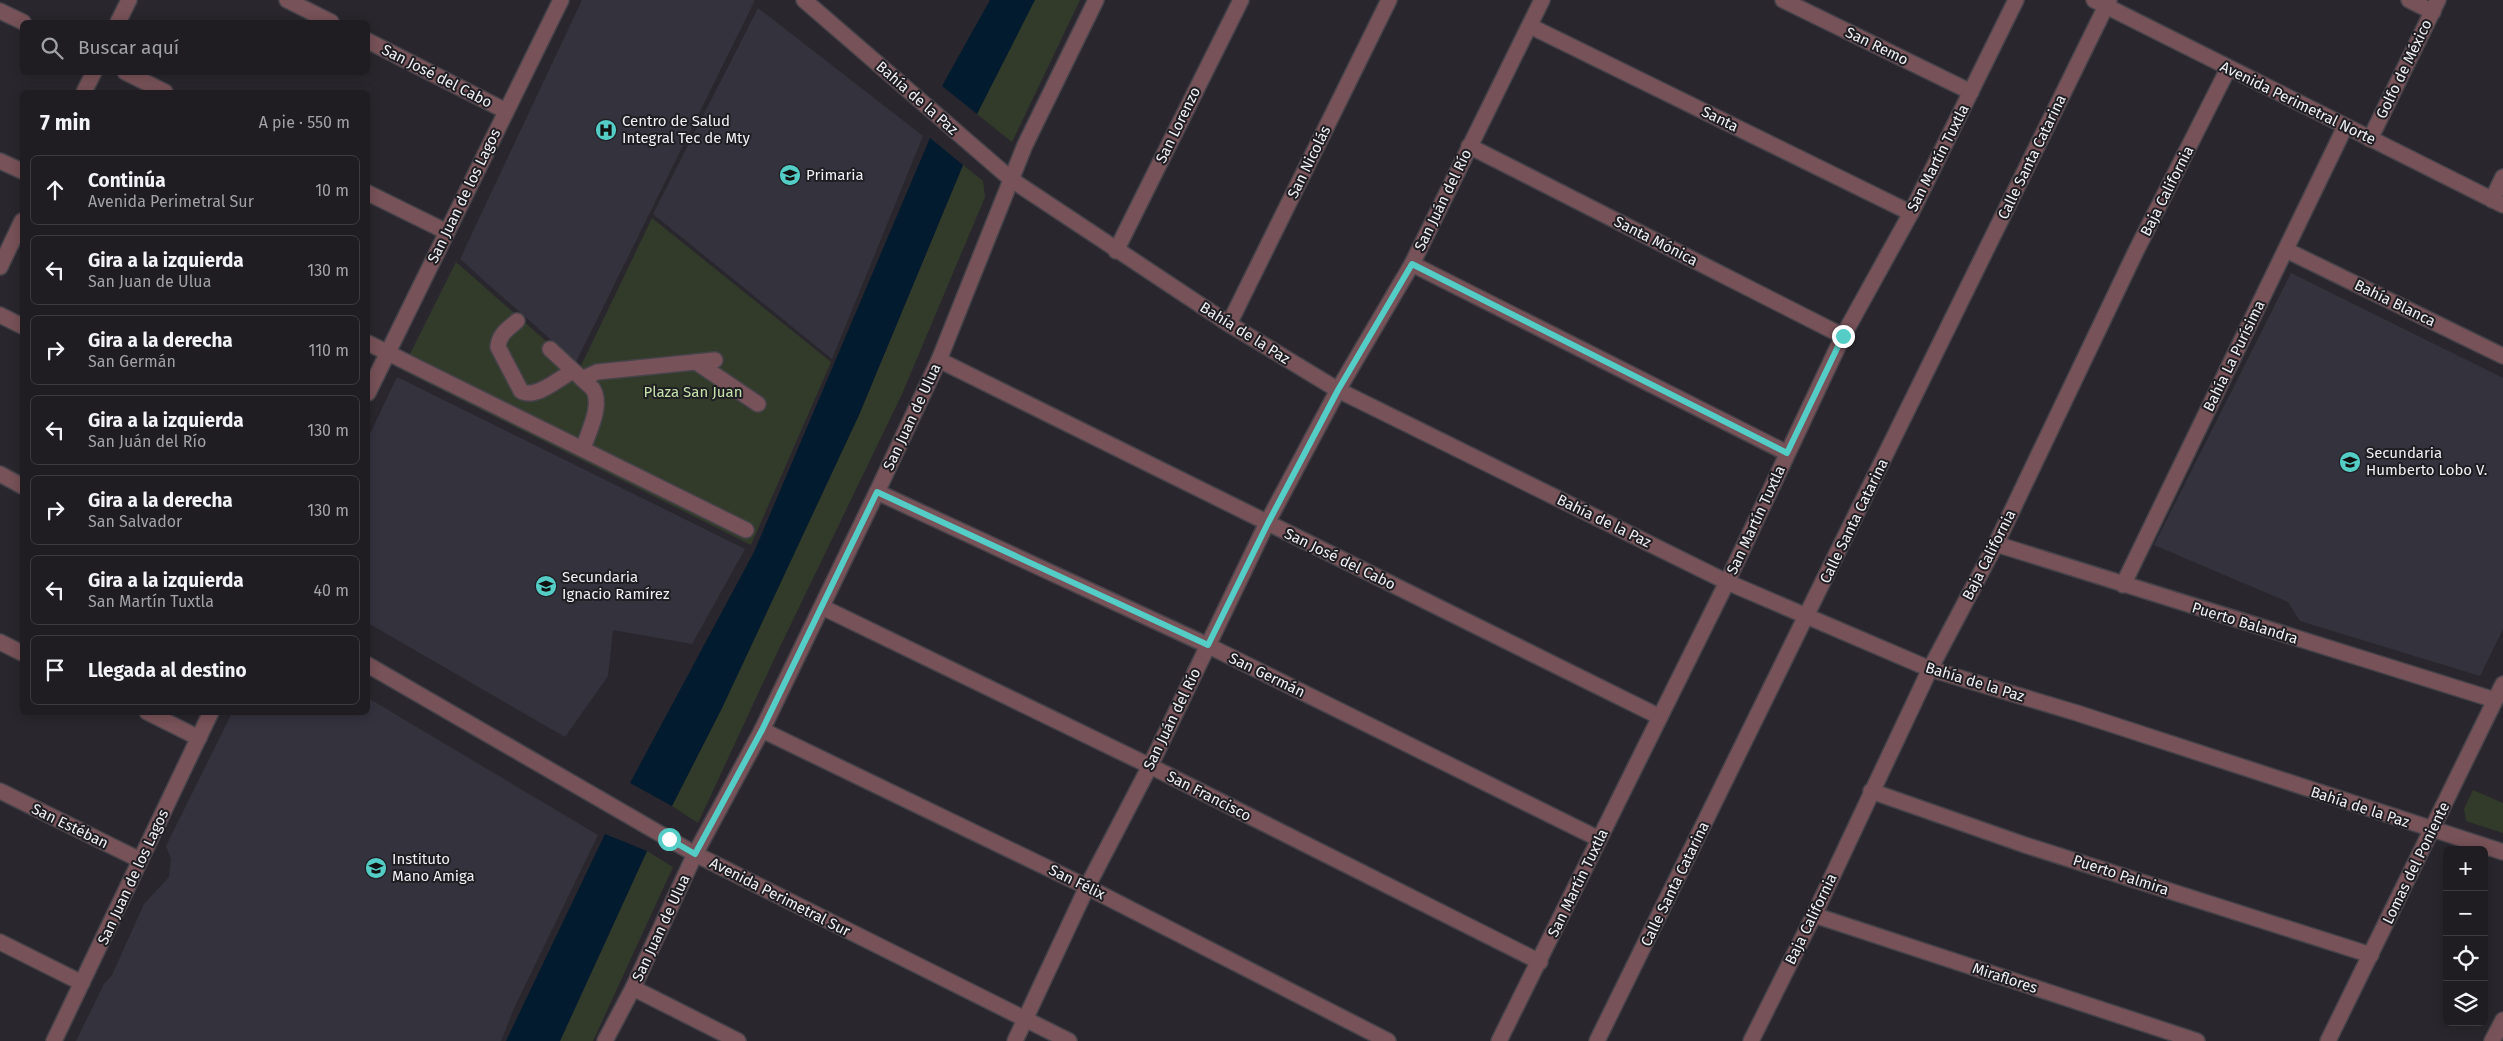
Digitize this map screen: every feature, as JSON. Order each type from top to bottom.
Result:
[{"type":"street","points":[[119,20],[129,0]]},
{"type":"street","points":[[287,0],[327,20]]},
{"type":"street","name":"San Juan de los Lagos","points":[[370,388],[561,0]]},
{"type":"street","name":"Bahía de la Paz","points":[[804,0],[1012,180],[1116,251],[1229,324],[1338,390],[1727,582],[1930,669],[2086,716],[2503,852]]},
{"type":"street","name":"San Juan de Ulua","points":[[605,1041],[633,988],[695,854],[762,730],[877,492],[939,360],[1025,145],[1096,0]]},
{"type":"street","name":"San Lorenzo","points":[[1116,251],[1241,0]]},
{"type":"street","name":"San Nicolás","points":[[1229,324],[1389,0]]},
{"type":"street","name":"San Juán del Río","points":[[1015,1041],[1088,887],[1150,766],[1268,523],[1338,390],[1412,264],[1542,0]]},
{"type":"street","name":"San Remo","points":[[1783,0],[1971,92]]},
{"type":"street","name":"San Martín Tuxtla","points":[[1500,1041],[1727,582],[1843,336],[1911,213],[2016,0]]},
{"type":"street","points":[[2409,0],[2435,6]]},
{"type":"street","name":"Avenida Perimetral Norte","points":[[2103,2],[2228,68],[2497,202]]},
{"type":"street","name":"Calle Santa Catarina","points":[[1597,1041],[1807,615],[2103,2]]},
{"type":"street","name":"Golfo de México","points":[[2370,139],[2435,6]]},
{"type":"street","points":[[0,12],[20,21]]},
{"type":"street","name":"Santa","points":[[1530,26],[1911,213]]},
{"type":"street","name":"San José del Cabo","points":[[370,42],[506,110]]},
{"type":"street","name":"Baja California","points":[[1753,1040],[1930,669],[1996,544],[2136,251],[2228,68]]},
{"type":"street","points":[[85,90],[92,75]]},
{"type":"street","points":[[131,75],[161,90]]},
{"type":"street","name":"Bahía La Purísima","points":[[2123,585],[2346,127]]},
{"type":"street","name":"Santa Mónica","points":[[1469,146],[1843,336]]},
{"type":"street","points":[[0,161],[20,171]]},
{"type":"street","points":[[2497,202],[2503,177]]},
{"type":"street","points":[[370,194],[446,232]]},
{"type":"street","points":[[0,267],[20,225]]},
{"type":"street","name":"Bahía Blanca","points":[[2286,250],[2503,356]]},
{"type":"street","points":[[1412,264],[1787,453]]},
{"type":"street","points":[[0,315],[20,325]]},
{"type":"street","points":[[517,321],[502,333],[498,340],[498,347],[521,391],[526,394],[534,394],[578,375],[715,360]]},
{"type":"street","points":[[370,344],[746,530]]},
{"type":"street","points":[[550,349],[597,395],[596,408],[583,449]]},
{"type":"street","name":"San José del Cabo","points":[[939,360],[1660,717]]},
{"type":"street","points":[[696,362],[708,372],[758,404]]},
{"type":"street","points":[[0,474],[20,485]]},
{"type":"street","name":"San Germán","points":[[877,492],[1208,645],[1599,839]]},
{"type":"street","name":"Puerto Balandra","points":[[1996,544],[2495,700]]},
{"type":"street","name":"San Francisco","points":[[822,607],[1150,766],[1540,962]]},
{"type":"street","points":[[0,642],[20,652]]},
{"type":"street","name":"Avenida Perimetral Sur","points":[[370,666],[695,854],[1069,1041]]},
{"type":"street","name":"Lomas del Poniente","points":[[2328,1041],[2503,684]]},
{"type":"street","points":[[153,715],[199,738]]},
{"type":"street","name":"San Juan de los Lagos","points":[[54,1041],[210,715]]},
{"type":"street","name":"San Félix","points":[[762,730],[1088,887],[1388,1041]]},
{"type":"street","name":"San Estéban","points":[[0,791],[140,860]]},
{"type":"street","name":"Puerto Palmira","points":[[1871,791],[2024,845],[2371,955]]},
{"type":"street","name":"Miraflores","points":[[1814,915],[2197,1041]]},
{"type":"street","points":[[0,942],[82,983]]},
{"type":"street","points":[[633,988],[738,1041]]},
{"type":"shaded area","name":"Centro de Salud Integral Tec de Mty","points":[[582,0],[755,0],[576,362],[460,259]]},
{"type":"shaded area","name":"Primaria","points":[[758,8],[923,136],[832,359],[653,214]]},
{"type":"shaded area","name":"Secundaria Humberto Lobo V.","points":[[2291,273],[2503,378],[2503,629],[2480,676],[2300,621],[2288,602],[2154,545]]},
{"type":"shaded area","name":"Secundaria Ignacio Ramírez","points":[[397,377],[745,549],[692,644],[613,630],[608,676],[565,737],[370,624],[370,434]]},
{"type":"shaded area","name":"Instituto Mano Amiga","points":[[370,699],[598,835],[515,1006],[501,1041],[76,1041],[104,984],[112,975],[144,904],[169,877],[171,859],[166,846],[231,715],[370,715]]},
{"type":"green space","points":[[1032,0],[1080,0],[1012,142],[977,114]]},
{"type":"green space","points":[[963,165],[983,181],[985,197],[902,394],[776,655],[698,823],[672,806],[722,708],[859,415]]},
{"type":"green space","name":"Plaza San Juan","points":[[652,218],[831,362],[751,545],[402,370],[456,262],[579,370]]},
{"type":"green space","points":[[2473,790],[2503,803],[2503,833],[2466,821],[2464,809]]},
{"type":"green space","points":[[647,851],[673,867],[593,1041],[560,1041]]},
{"type":"water","points":[[990,0],[1035,0],[977,114],[942,86]]},
{"type":"water","points":[[930,138],[963,165],[859,415],[722,708],[672,806],[630,783],[754,552]]},
{"type":"water","points":[[605,834],[647,851],[560,1041],[506,1041]]},
{"type":"place","name":"Centro de Salud Integral Tec de Mty","points":[[606,130]]},
{"type":"place","name":"Primaria","points":[[790,175]]},
{"type":"place","name":"Secundaria Humberto Lobo V.","points":[[2350,462]]},
{"type":"place","name":"Secundaria Ignacio Ramírez","points":[[546,586]]},
{"type":"place","name":"Instituto Mano Amiga","points":[[376,868]]},
{"type":"route","points":[[669,839],[695,854],[762,730],[877,492],[1208,645],[1268,523],[1338,390],[1412,264],[1787,453],[1843,336]]}]
